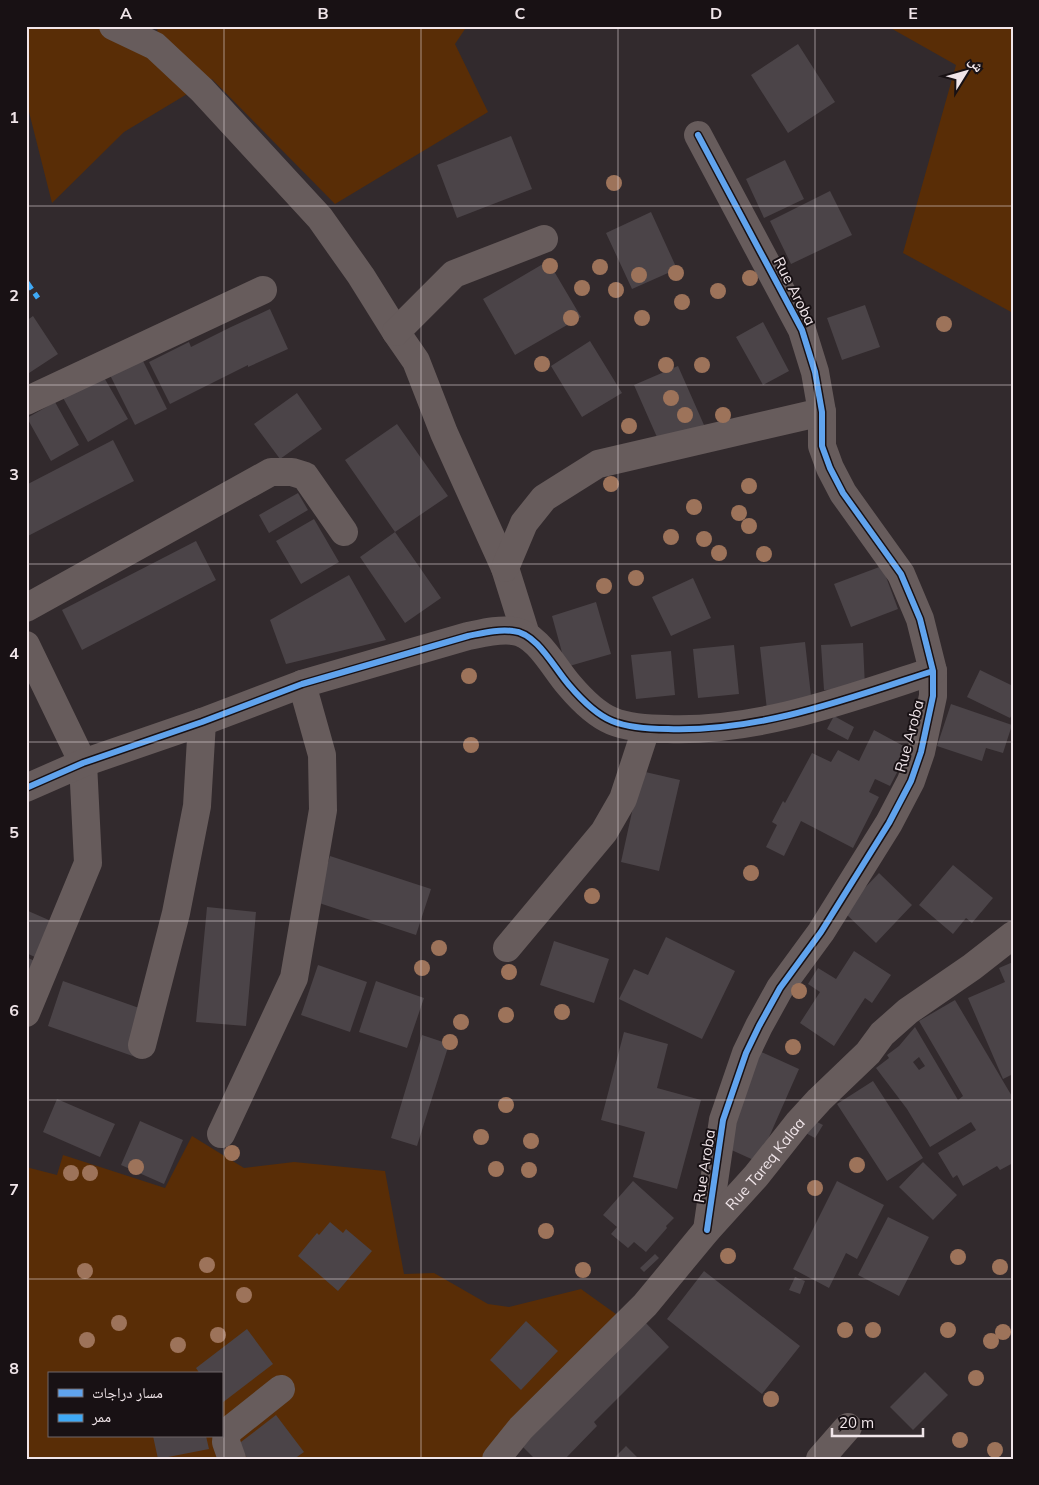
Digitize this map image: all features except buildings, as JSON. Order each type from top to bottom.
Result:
[{"type":"street","points":[[114,26],[154,36],[320,218],[361,276],[416,361],[444,433],[505,568],[526,635]]},
{"type":"street","name":"Rue Aroba","points":[[698,135],[802,330],[815,372],[822,412],[822,446],[830,468],[843,493],[901,574],[920,619],[933,671],[933,696],[921,752],[911,781],[888,823],[821,932],[780,988],[746,1053],[723,1120],[707,1230]]},
{"type":"street","points":[[396,332],[454,274],[544,239]]},
{"type":"street","points":[[26,401],[263,290]]},
{"type":"street","points":[[505,568],[524,523],[544,498],[598,464],[822,412]]},
{"type":"street","points":[[26,608],[271,472],[292,472],[305,476],[344,532]]},
{"type":"street","points":[[26,788],[83,763],[202,722],[302,684],[468,636],[492,631],[514,630],[526,635],[535,642],[568,684],[590,705],[612,721],[646,729],[689,730],[739,725],[808,711],[933,671]]},
{"type":"street","points":[[26,645],[83,763],[88,863],[26,1013]]},
{"type":"street","points":[[221,1134],[294,978],[323,810],[322,755],[302,684]]},
{"type":"street","points":[[142,1045],[176,913],[197,806],[202,722]]},
{"type":"street","points":[[507,948],[604,832],[623,799],[646,729]]},
{"type":"street","name":"Rue Tareq Kalaa","points":[[496,1459],[521,1428],[645,1305],[707,1230],[739,1196],[798,1123],[868,1053],[882,1034],[908,1011],[972,967],[1013,935]]},
{"type":"street","points":[[232,1459],[226,1442],[227,1432],[281,1389]]},
{"type":"street","points":[[820,1459],[848,1427]]},
{"type":"shaded area","points":[[26,26],[122,26],[158,38],[157,26],[467,26],[455,44],[488,112],[335,204],[212,79],[124,132],[52,203],[26,100]]},
{"type":"shaded area","points":[[887,26],[1013,26],[1013,313],[903,253],[956,65]]},
{"type":"shaded area","points":[[192,1136],[244,1168],[294,1162],[385,1171],[404,1274],[434,1273],[488,1304],[509,1307],[581,1289],[627,1322],[496,1459],[26,1459],[26,1167],[57,1175],[63,1155],[165,1188]]},
{"type":"marked path","points":[[26,281],[38,298]]},
{"type":"cycle path","points":[[698,135],[802,330],[815,372],[822,412],[822,446],[830,468],[843,493],[901,574],[920,619],[933,671],[933,696],[921,752],[911,781],[889,823],[821,932],[780,988],[746,1053],[723,1120],[707,1230]]},
{"type":"cycle path","points":[[26,788],[83,763],[202,722],[302,684],[468,636],[490,632],[513,631],[522,633],[530,638],[544,652],[573,690],[594,710],[606,718],[632,727],[702,729],[770,719],[803,712],[933,671]]}]
